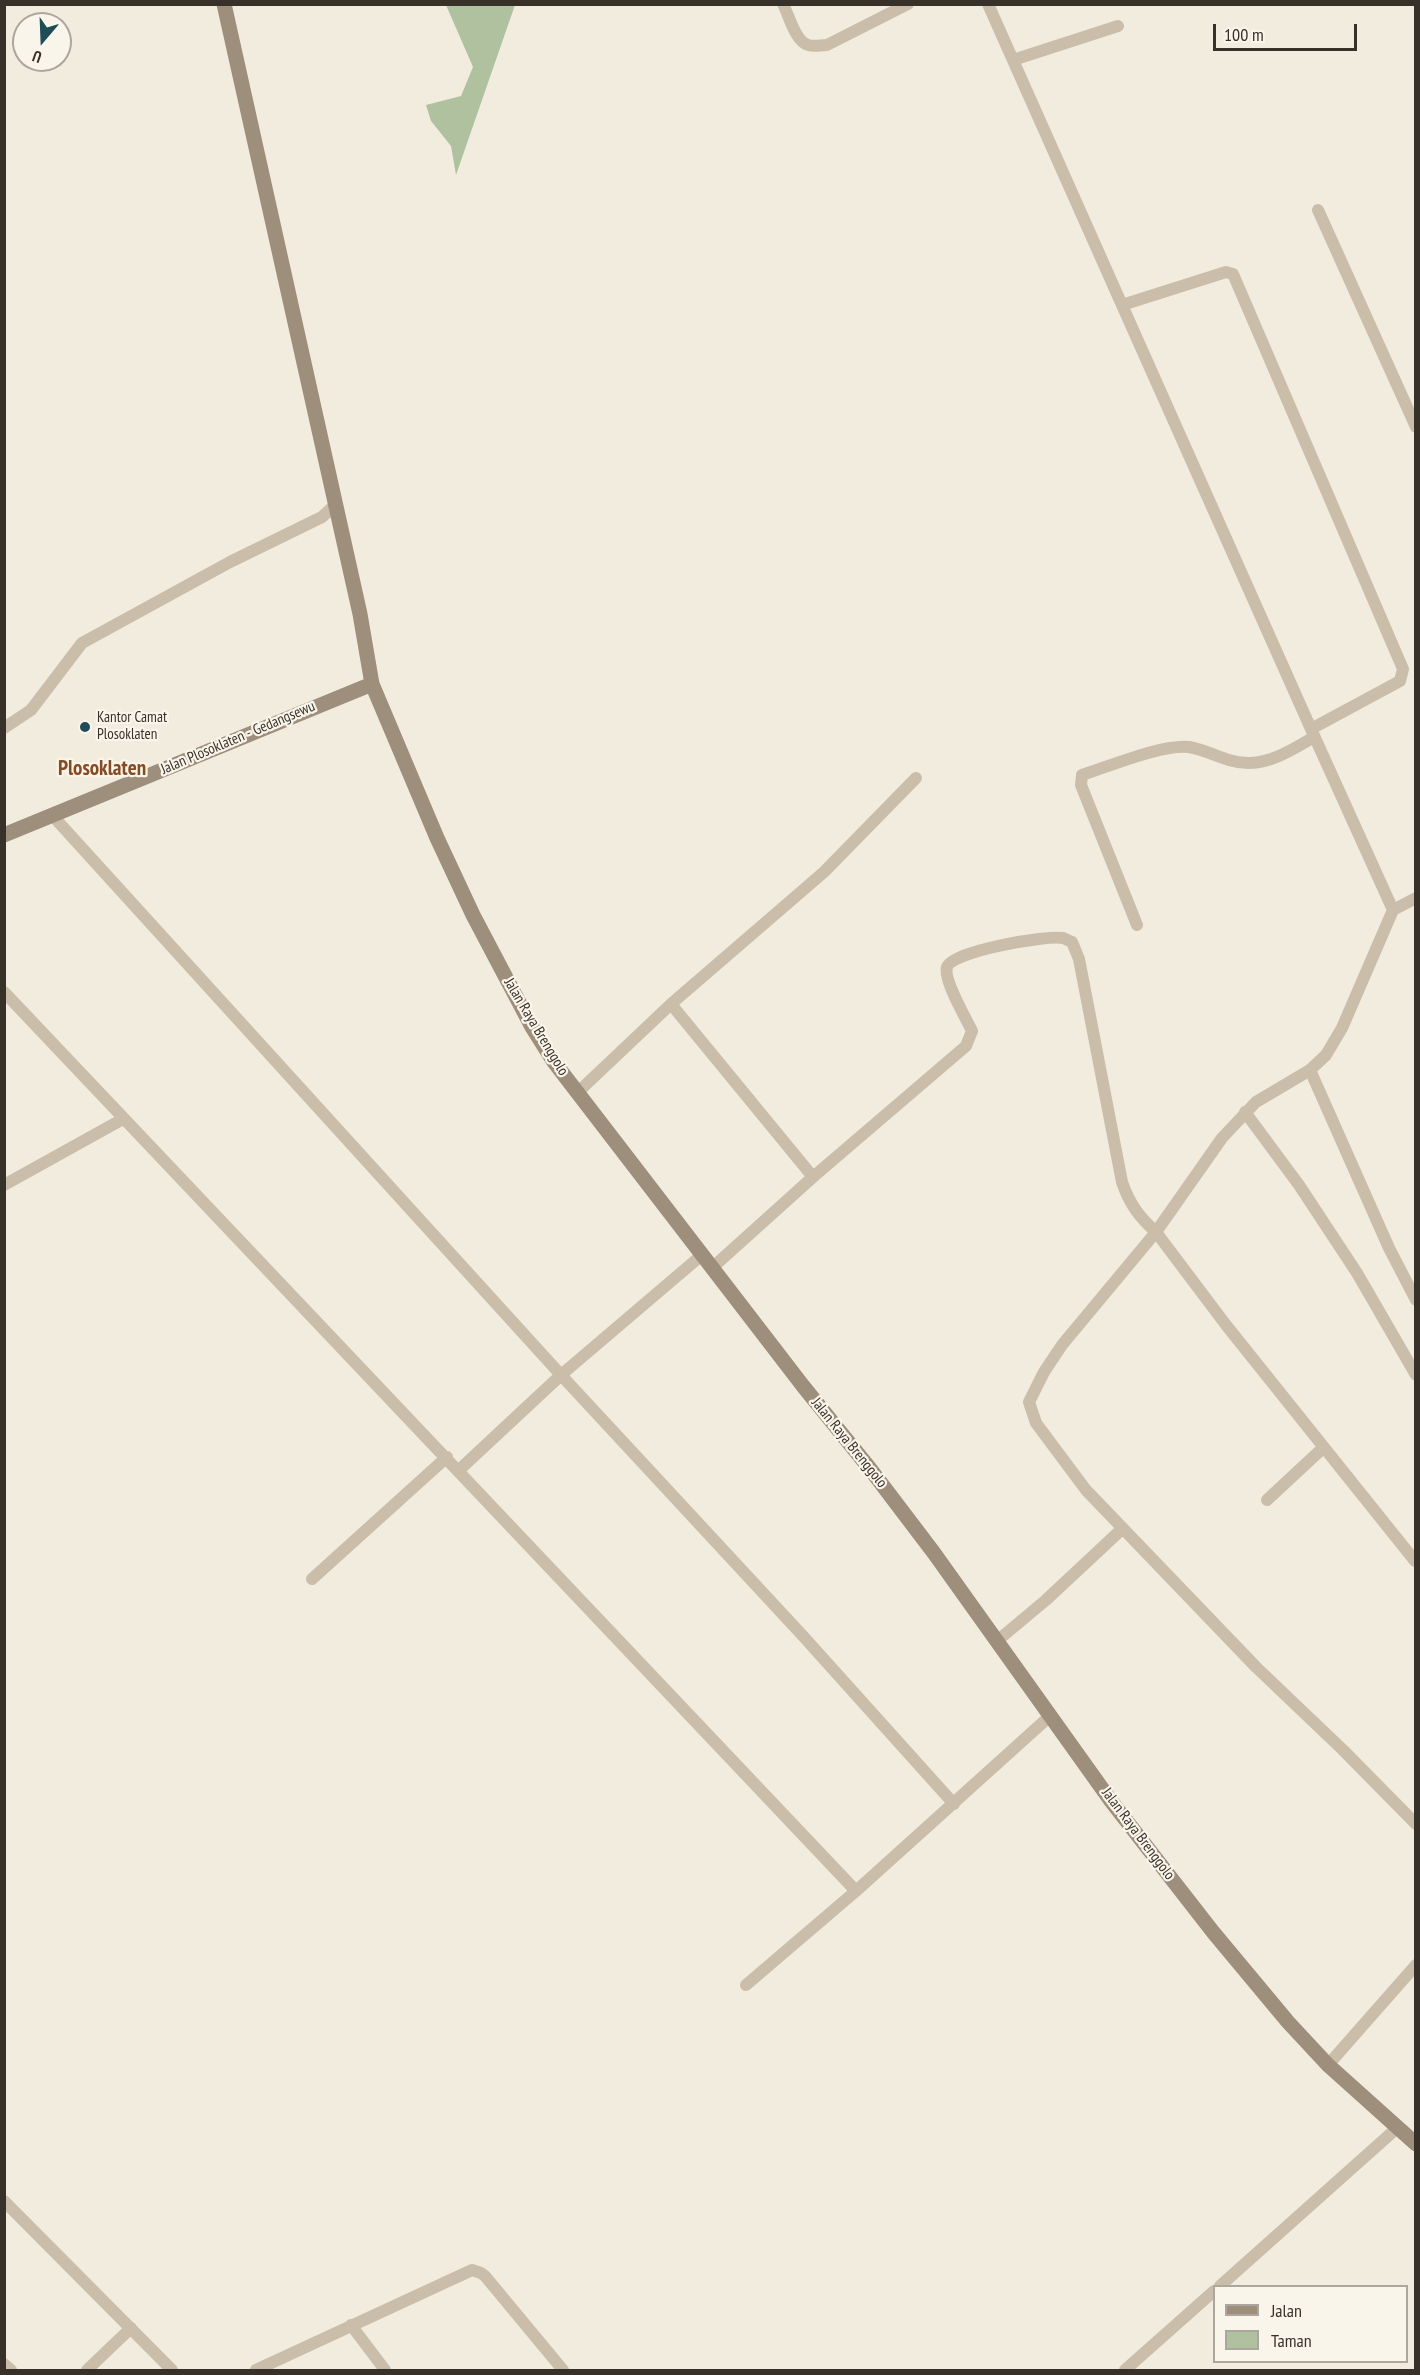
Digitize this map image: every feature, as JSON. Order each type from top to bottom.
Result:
[{"type":"main road","name":"Jalan Raya Brenggolo","points":[[224,4],[360,614],[372,684],[437,838],[473,915],[532,1027],[577,1093],[803,1386],[878,1479],[1111,1801],[1213,1932],[1288,2022],[1329,2065],[1416,2144]]},
{"type":"main road","name":"Jalan Plosoklaten - Gedangsewu","points":[[4,835],[372,684]]},
{"type":"street","points":[[783,4],[800,41],[814,46],[827,45],[908,4]]},
{"type":"street","points":[[988,4],[1393,910]]},
{"type":"street","points":[[1013,60],[1118,26]]},
{"type":"street","points":[[1318,210],[1416,427]]},
{"type":"street","points":[[1122,304],[1226,272],[1233,274],[1403,669],[1400,681],[1312,733],[1284,755],[1255,764],[1229,760],[1190,747],[1169,748],[1082,775],[1081,785],[1137,925]]},
{"type":"street","points":[[4,728],[31,710],[82,643],[230,562],[322,517],[335,506]]},
{"type":"street","points":[[577,1093],[672,1004],[824,872],[916,778]]},
{"type":"street","points":[[52,815],[954,1804]]},
{"type":"street","points":[[1416,898],[1393,910],[1335,1042],[1326,1055],[1310,1070],[1256,1102],[1222,1138],[1156,1232],[1062,1345],[1029,1402],[1036,1423],[1086,1490],[1256,1667],[1416,1824]]},
{"type":"street","points":[[713,1268],[966,1046],[972,1031],[948,979],[947,967],[950,962],[971,953],[1001,946],[1033,940],[1063,938],[1072,942],[1078,959],[1122,1182],[1129,1202],[1144,1222],[1156,1232],[1226,1325],[1415,1561]]},
{"type":"street","points":[[4,992],[856,1891]]},
{"type":"street","points":[[672,1004],[813,1178]]},
{"type":"street","points":[[1310,1070],[1389,1248],[1416,1300]]},
{"type":"street","points":[[1245,1112],[1299,1185],[1357,1273],[1416,1375]]},
{"type":"street","points":[[4,1185],[123,1119]]},
{"type":"street","points":[[458,1471],[561,1375],[703,1254]]},
{"type":"street","points":[[1267,1500],[1324,1447]]},
{"type":"street","points":[[312,1579],[447,1457]]},
{"type":"street","points":[[997,1641],[1047,1600],[1122,1529]]},
{"type":"street","points":[[746,1985],[856,1891],[1050,1716]]},
{"type":"street","points":[[1329,2065],[1416,1965]]},
{"type":"street","points":[[1221,2285],[1397,2128]]},
{"type":"street","points":[[4,2201],[172,2370]]},
{"type":"street","points":[[256,2370],[467,2271],[476,2270],[485,2276],[563,2370]]},
{"type":"street","points":[[1125,2370],[1213,2293]]},
{"type":"street","points":[[351,2325],[385,2370]]},
{"type":"street","points":[[87,2370],[131,2328]]},
{"type":"street","points":[[4,2364],[11,2370]]},
{"type":"green space","points":[[446,5],[515,5],[456,175],[451,146],[431,121],[426,105],[461,96],[473,67]]},
{"type":"place","name":"Kantor Camat Plosoklaten","points":[[85,727]]},
{"type":"district","name":"Plosoklaten","points":[[102,769]]}]
